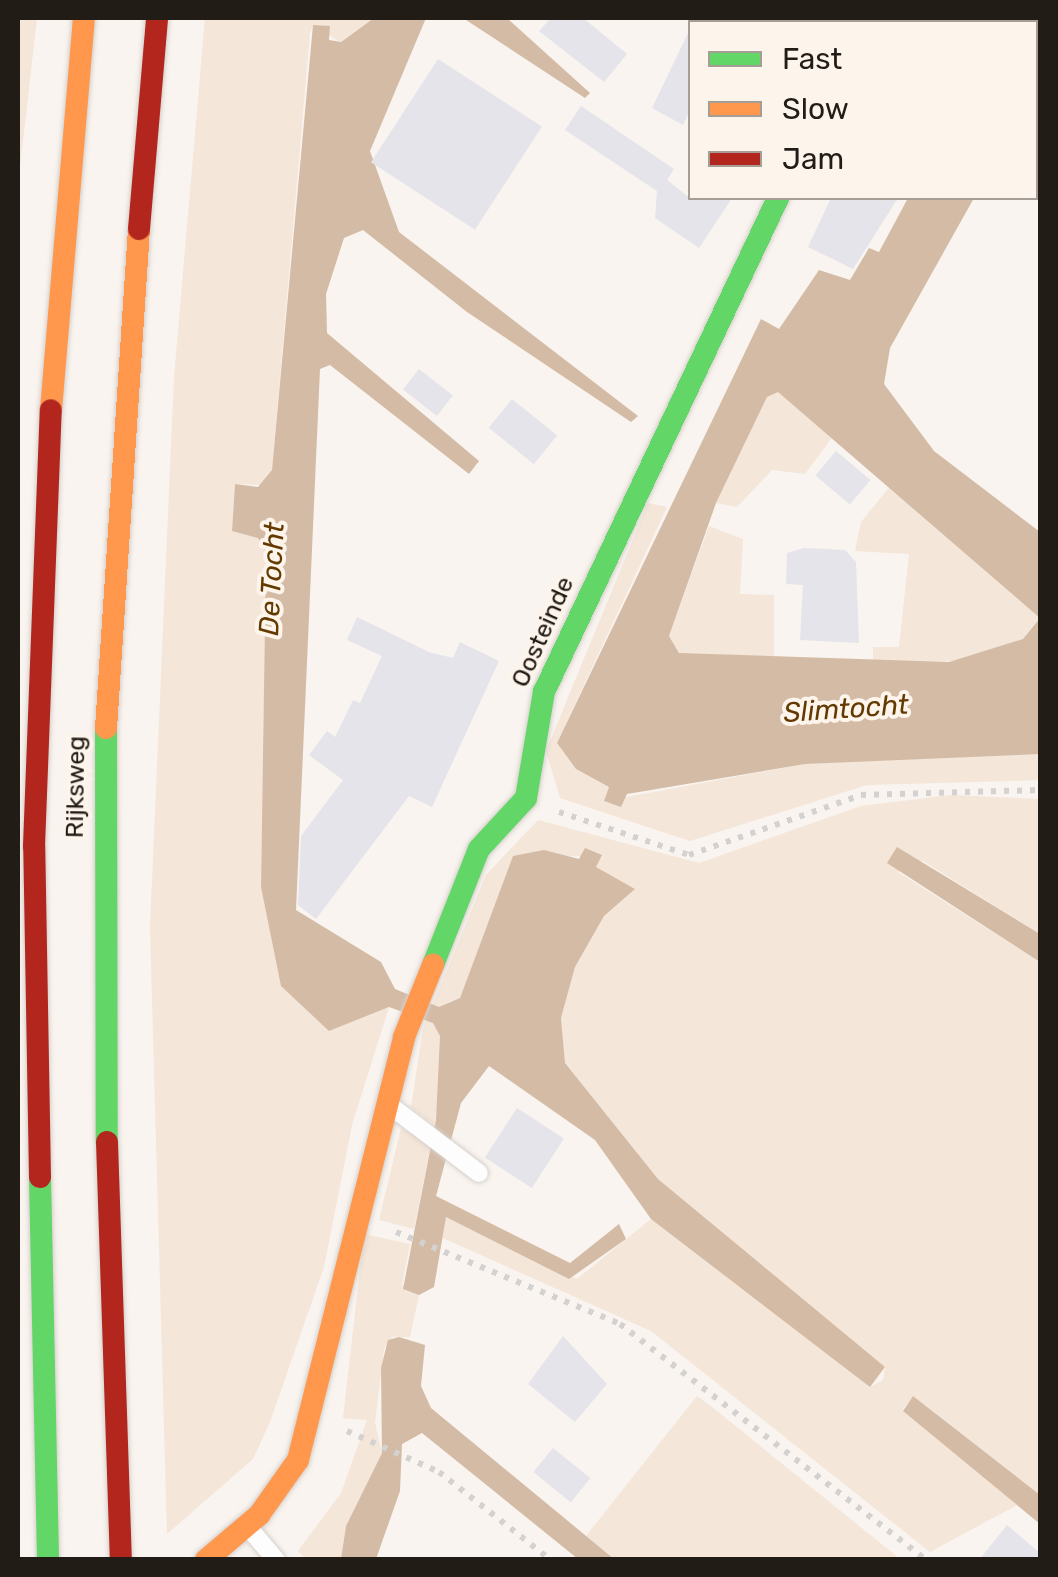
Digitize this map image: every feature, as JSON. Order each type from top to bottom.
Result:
[{"type":"main road","name":"Rijksweg","points":[[48,1556],[34,846],[46,470],[84,18]]},
{"type":"main road","name":"Rijksweg","points":[[121,1560],[100,1120],[104,769],[132,254],[157,18]]},
{"type":"main road","name":"Oosteinde","points":[[526,798],[544,692],[777,200]]},
{"type":"main road","points":[[206,1560],[247,1526],[303,1447],[383,1102],[404,1037],[479,849],[526,798]]},
{"type":"lane","points":[[383,1102],[426,1127],[478,1174]]},
{"type":"lane","points":[[247,1526],[276,1560]]},
{"type":"path","points":[[526,798],[689,855],[861,795],[1040,790]]},
{"type":"path","points":[[406,1235],[442,1246],[649,1342],[926,1560]]},
{"type":"path","points":[[379,1443],[407,1453],[551,1560]]},
{"type":"shaded area","points":[[18,18],[37,18],[18,185]]},
{"type":"shaded area","points":[[205,18],[374,18],[340,42],[313,25],[310,33],[272,470],[263,485],[235,484],[232,530],[258,538],[266,554],[261,887],[329,1031],[389,1007],[352,1125],[324,1267],[270,1422],[253,1459],[167,1534],[150,927],[174,377]]},
{"type":"shaded area","points":[[778,392],[834,435],[805,474],[772,470],[737,507],[716,503],[767,397]]},
{"type":"shaded area","points":[[892,484],[1040,617],[1023,639],[964,661],[873,662],[873,647],[899,647],[909,554],[855,551],[861,522]]},
{"type":"shaded area","points":[[648,503],[667,507],[557,743],[576,769],[609,787],[605,801],[805,764],[968,755],[1040,754],[1040,780],[867,785],[690,841],[560,798],[546,751]]},
{"type":"shaded area","points":[[709,526],[743,539],[740,594],[774,595],[774,661],[705,660],[679,653],[669,636]]},
{"type":"shaded area","points":[[951,795],[1040,799],[1040,934],[923,861],[898,872],[1040,962],[1040,1495],[913,1396],[903,1409],[1017,1505],[930,1552],[651,1331],[436,1235],[446,1217],[577,1279],[651,1219],[662,1221],[870,1387],[883,1380],[885,1367],[658,1179],[565,1063],[561,1018],[575,967],[604,916],[635,889],[596,867],[601,856],[513,857],[460,998],[449,1002],[435,1126],[411,1107],[423,1029],[486,875],[538,820],[699,863],[861,806]]},
{"type":"shaded area","points":[[401,1128],[431,1144],[414,1229],[379,1220]]},
{"type":"shaded area","points":[[364,1234],[410,1244],[402,1285],[419,1295],[410,1337],[392,1337],[384,1349],[375,1423],[382,1453],[346,1526],[341,1559],[306,1559],[298,1551],[341,1493],[367,1420],[343,1418]]},
{"type":"shaded area","points":[[697,1396],[900,1559],[614,1559],[586,1536]]},
{"type":"water","name":"De Tocht","points":[[374,18],[426,18],[370,151],[399,232],[638,416],[631,422],[467,312],[363,230],[344,238],[326,294],[327,333],[479,461],[469,474],[330,365],[320,369],[296,910],[381,962],[395,989],[439,1007],[460,998],[513,856],[544,850],[579,859],[585,848],[602,855],[596,867],[635,889],[604,916],[575,967],[561,1018],[565,1063],[658,1179],[885,1367],[870,1387],[651,1219],[595,1140],[489,1066],[461,1103],[436,1196],[570,1263],[619,1224],[626,1239],[569,1279],[446,1217],[434,1287],[419,1295],[403,1289],[436,1120],[440,1036],[433,1023],[389,1007],[329,1031],[281,986],[261,887],[266,554],[258,538],[232,531],[235,484],[258,487],[272,470],[313,25],[330,26],[329,40],[341,42]]},
{"type":"water","points":[[463,18],[507,18],[590,93],[585,98]]},
{"type":"water","name":"Slimtocht","points":[[907,200],[973,200],[890,348],[884,384],[934,451],[1040,532],[1040,618],[1040,754],[805,764],[627,794],[621,807],[604,801],[609,787],[576,769],[557,743],[761,319],[779,329],[819,270],[850,280],[869,248],[879,252]],"holes":[[[778,392],[1040,618],[1023,639],[949,662],[679,653],[669,636],[716,503],[767,397]]]},
{"type":"water","points":[[897,847],[1040,934],[1040,962],[887,863]]},
{"type":"water","points":[[399,1337],[425,1345],[421,1386],[431,1408],[614,1559],[578,1559],[422,1433],[402,1444],[400,1491],[376,1559],[341,1559],[346,1526],[382,1453],[381,1368],[388,1340]]},
{"type":"water","points":[[913,1396],[1040,1495],[1040,1524],[903,1411]]},
{"type":"building","points":[[551,18],[583,18],[627,54],[604,82],[539,31]]},
{"type":"building","points":[[688,33],[688,114],[683,125],[652,108]]},
{"type":"building","points":[[438,59],[542,127],[475,230],[371,162]]},
{"type":"building","points":[[581,106],[674,169],[667,180],[688,200],[731,200],[699,248],[655,218],[657,191],[565,130]]},
{"type":"building","points":[[830,200],[897,200],[853,269],[808,247]]},
{"type":"building","points":[[419,369],[453,395],[437,416],[403,389]]},
{"type":"building","points":[[512,399],[557,436],[534,464],[489,428]]},
{"type":"building","points":[[836,451],[870,480],[850,504],[815,476]]},
{"type":"building","points":[[804,548],[845,550],[856,562],[859,643],[800,640],[803,585],[786,584],[787,553]]},
{"type":"building","points":[[357,617],[429,652],[453,658],[460,642],[499,661],[432,807],[409,796],[316,919],[298,905],[301,836],[343,780],[309,755],[327,731],[335,737],[353,700],[360,703],[382,656],[347,640]]},
{"type":"building","points":[[517,1108],[564,1138],[532,1188],[485,1157]]},
{"type":"building","points":[[563,1336],[607,1384],[575,1422],[528,1384]]},
{"type":"building","points":[[553,1448],[590,1478],[571,1502],[533,1472]]},
{"type":"building","points":[[1007,1525],[1040,1553],[1040,1560],[979,1560]]},
{"type":"traffic: fast","points":[[433,965],[479,849],[526,798],[544,692],[777,200]]},
{"type":"traffic: fast","points":[[106,728],[107,1142]]},
{"type":"traffic: fast","points":[[40,1177],[48,1560]]},
{"type":"traffic: slow","points":[[51,410],[84,18]]},
{"type":"traffic: slow","points":[[106,728],[139,229]]},
{"type":"traffic: slow","points":[[206,1560],[259,1515],[298,1460],[404,1037],[433,965]]},
{"type":"traffic: jam","points":[[139,229],[157,18]]},
{"type":"traffic: jam","points":[[40,1177],[34,846],[51,410]]},
{"type":"traffic: jam","points":[[107,1142],[121,1560]]}]
